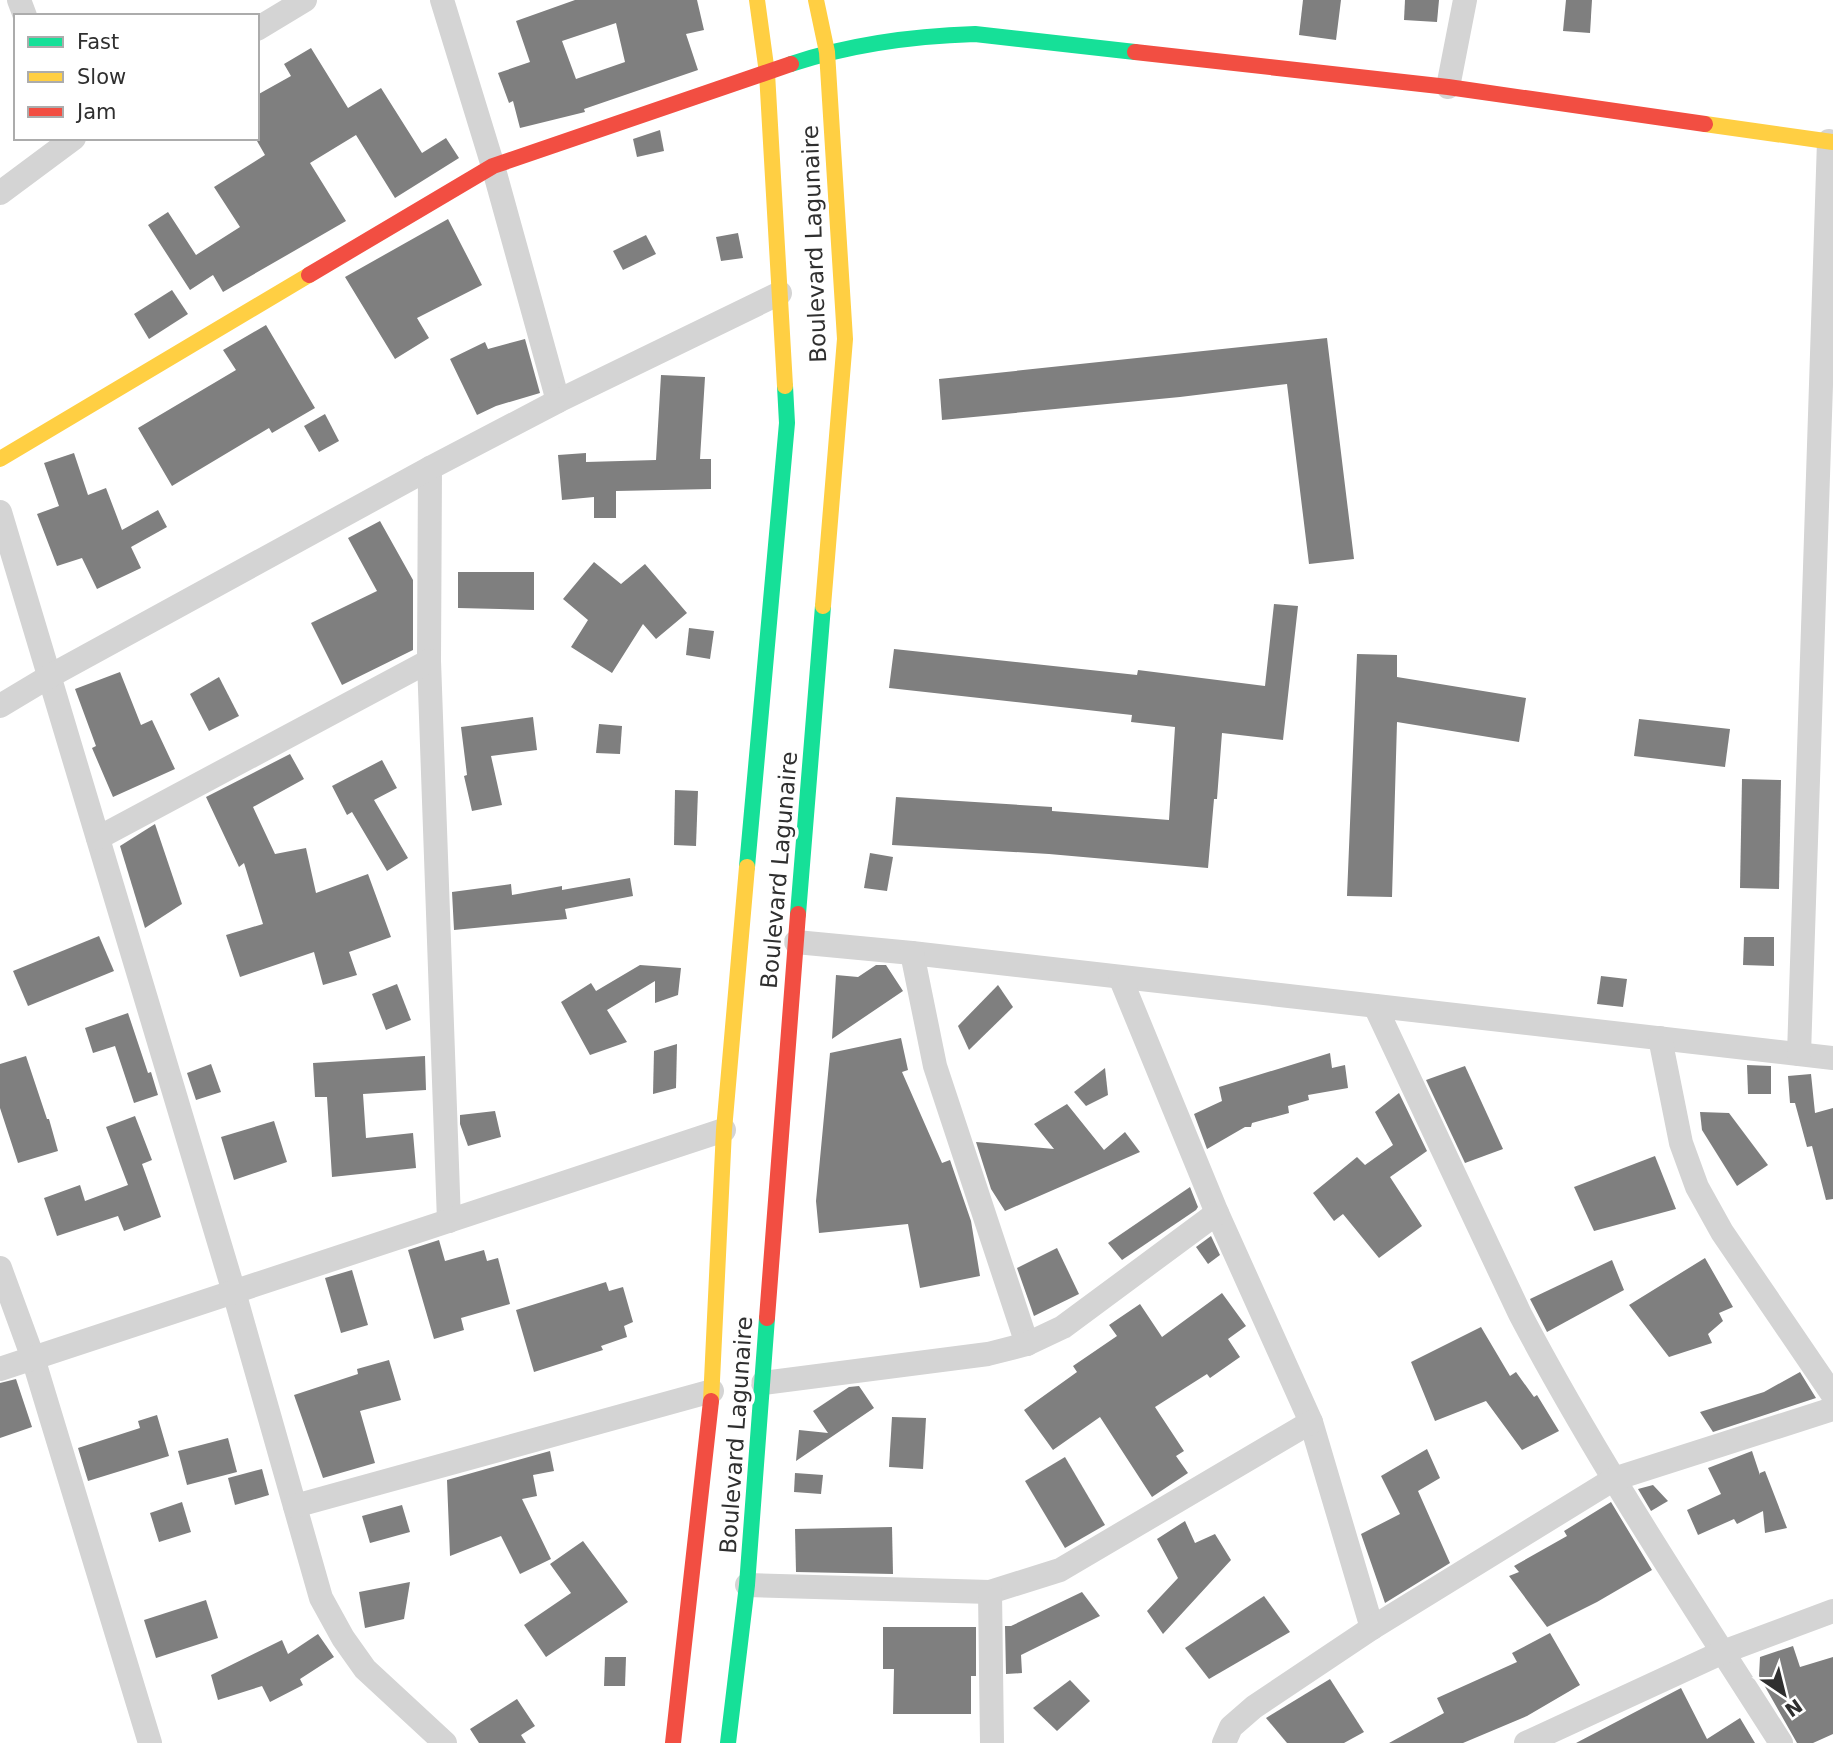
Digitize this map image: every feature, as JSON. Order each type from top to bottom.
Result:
[{"type":"main road","name":"Boulevard Lagunaire","points":[[673,1743],[712,1391],[724,1130],[787,423],[767,73],[757,0]]},
{"type":"main road","name":"Boulevard Lagunaire","points":[[729,1743],[747,1585],[845,339],[827,52],[816,0]]},
{"type":"main road","points":[[0,459],[493,166],[827,52],[866,42],[975,34],[1448,87],[1831,141]]},
{"type":"street","points":[[259,28],[305,0]]},
{"type":"street","points":[[442,0],[493,166],[558,401]]},
{"type":"street","points":[[1448,87],[1465,0]]},
{"type":"street","points":[[0,193],[70,140]]},
{"type":"street","points":[[1799,1054],[1831,141]]},
{"type":"street","points":[[0,706],[430,468],[558,401],[780,293]]},
{"type":"street","points":[[430,468],[429,661],[449,1221]]},
{"type":"street","points":[[0,512],[234,1292],[321,1598],[343,1638],[365,1669],[445,1743]]},
{"type":"street","points":[[98,838],[429,661]]},
{"type":"street","points":[[796,942],[1833,1058]]},
{"type":"street","points":[[912,953],[935,1066],[1027,1344]]},
{"type":"street","points":[[1120,977],[1217,1213],[1311,1422],[1372,1628]]},
{"type":"street","points":[[1375,1006],[1520,1314],[1615,1479],[1781,1743]]},
{"type":"street","points":[[1660,1038],[1681,1143],[1697,1187],[1722,1232],[1833,1395]]},
{"type":"street","points":[[0,1369],[724,1130]]},
{"type":"street","points":[[762,1383],[988,1354],[1027,1344],[1063,1327],[1217,1213]]},
{"type":"street","points":[[0,1268],[33,1359],[150,1743]]},
{"type":"street","points":[[295,1506],[712,1391]]},
{"type":"street","points":[[1224,1743],[1231,1727],[1254,1707],[1372,1628],[1615,1479],[1833,1409]]},
{"type":"street","points":[[747,1585],[990,1592],[1060,1570],[1311,1422]]},
{"type":"street","points":[[990,1592],[992,1743]]},
{"type":"street","points":[[1526,1743],[1723,1652],[1833,1611]]},
{"type":"building","points":[[575,0],[697,0],[704,30],[686,34],[698,70],[584,109],[585,112],[520,128],[513,101],[509,103],[498,73],[530,62],[516,21]],"holes":[[[616,23],[625,62],[576,79],[562,41]]]},
{"type":"building","points":[[1303,0],[1341,0],[1336,40],[1299,35]]},
{"type":"building","points":[[1405,0],[1439,0],[1437,22],[1404,20]]},
{"type":"building","points":[[1566,0],[1592,0],[1590,33],[1563,31]]},
{"type":"building","points":[[311,48],[348,108],[381,88],[422,153],[446,138],[459,158],[395,198],[356,135],[310,163],[346,221],[223,292],[213,275],[190,290],[148,225],[168,212],[196,255],[240,227],[214,187],[265,155],[257,141],[259,94],[291,76],[284,64]]},
{"type":"building","points":[[660,130],[664,151],[637,157],[633,139]]},
{"type":"building","points":[[448,219],[482,285],[417,318],[429,338],[395,359],[345,277]]},
{"type":"building","points":[[738,233],[743,258],[721,261],[716,237]]},
{"type":"building","points":[[646,235],[656,254],[623,270],[613,251]]},
{"type":"building","points":[[172,290],[188,314],[149,339],[134,314]]},
{"type":"building","points":[[266,325],[315,408],[272,433],[269,428],[172,486],[138,428],[236,370],[223,350]]},
{"type":"building","points":[[1327,338],[1354,559],[1309,564],[1287,384],[942,420],[939,379]]},
{"type":"building","points":[[525,339],[540,393],[496,406],[477,415],[450,359],[485,342],[488,349]]},
{"type":"building","points":[[661,375],[705,377],[700,459],[711,459],[711,489],[616,491],[616,518],[594,518],[594,497],[562,500],[558,455],[586,453],[586,462],[656,460]]},
{"type":"building","points":[[325,414],[339,441],[319,452],[304,426]]},
{"type":"building","points":[[74,453],[88,495],[106,488],[122,530],[158,510],[167,527],[131,547],[141,568],[97,589],[82,558],[57,566],[37,514],[59,506],[44,463]]},
{"type":"building","points":[[380,521],[413,580],[413,650],[342,685],[311,623],[377,591],[348,538]]},
{"type":"building","points":[[594,562],[621,584],[645,564],[687,613],[656,639],[643,624],[612,673],[571,647],[588,620],[563,599]]},
{"type":"building","points":[[458,572],[534,572],[534,610],[458,608]]},
{"type":"building","points":[[1274,604],[1298,606],[1283,740],[1222,733],[1208,868],[1049,854],[892,845],[896,797],[1052,807],[1052,811],[1169,820],[1175,727],[1131,722],[1132,715],[889,688],[894,649],[1137,675],[1138,670],[1265,686]]},
{"type":"building","points":[[689,628],[714,631],[710,659],[686,655]]},
{"type":"building","points":[[1357,654],[1397,655],[1397,677],[1526,698],[1519,742],[1397,722],[1392,897],[1347,896]]},
{"type":"building","points":[[120,672],[141,725],[152,720],[175,769],[113,797],[92,748],[96,746],[75,689]]},
{"type":"building","points":[[219,677],[239,716],[209,731],[190,694]]},
{"type":"building","points":[[533,717],[537,750],[491,756],[502,805],[472,811],[464,776],[467,775],[461,727]]},
{"type":"building","points":[[1639,719],[1730,729],[1725,767],[1634,756]]},
{"type":"building","points":[[599,724],[622,726],[620,754],[596,753]]},
{"type":"building","points":[[290,754],[304,779],[253,807],[275,854],[306,848],[316,893],[368,874],[391,937],[349,952],[357,975],[323,985],[314,952],[240,977],[226,935],[263,924],[244,863],[239,867],[206,797]]},
{"type":"building","points":[[382,760],[397,788],[374,800],[408,858],[387,871],[352,812],[347,815],[332,786]]},
{"type":"building","points":[[1742,779],[1781,780],[1779,889],[1740,888]]},
{"type":"building","points":[[675,790],[698,791],[696,846],[674,845]]},
{"type":"building","points":[[155,824],[182,904],[145,928],[120,846]]},
{"type":"building","points":[[870,853],[893,857],[887,891],[864,888]]},
{"type":"building","points":[[630,878],[633,896],[565,909],[567,919],[454,930],[452,892],[511,884],[512,895],[562,886],[562,890]]},
{"type":"building","points":[[99,936],[114,971],[28,1006],[13,971]]},
{"type":"building","points":[[1744,937],[1774,937],[1774,966],[1743,965]]},
{"type":"building","points":[[640,965],[681,968],[678,995],[655,1003],[655,981],[607,1010],[627,1042],[590,1055],[561,1002],[591,983],[596,991]]},
{"type":"building","points":[[876,965],[886,965],[903,991],[832,1039],[836,975],[858,977]]},
{"type":"building","points":[[1601,976],[1627,979],[1623,1007],[1597,1004]]},
{"type":"building","points":[[397,984],[411,1020],[386,1030],[372,994]]},
{"type":"building","points":[[998,985],[1013,1007],[969,1050],[958,1026]]},
{"type":"building","points":[[128,1013],[158,1095],[134,1103],[115,1046],[93,1053],[85,1028]]},
{"type":"building","points":[[901,1038],[908,1070],[902,1072],[942,1163],[950,1160],[971,1221],[980,1276],[920,1288],[908,1224],[819,1233],[816,1201],[830,1053]]},
{"type":"building","points":[[677,1044],[676,1088],[653,1094],[654,1051]]},
{"type":"building","points":[[1330,1053],[1332,1068],[1345,1065],[1348,1088],[1308,1095],[1309,1100],[1288,1106],[1289,1113],[1252,1123],[1251,1127],[1245,1127],[1207,1149],[1194,1114],[1222,1101],[1219,1087]]},
{"type":"building","points":[[26,1056],[58,1151],[18,1163],[0,1108],[0,1064]]},
{"type":"building","points":[[425,1056],[426,1090],[363,1094],[366,1138],[413,1133],[416,1168],[332,1177],[327,1097],[315,1097],[313,1063]]},
{"type":"building","points":[[211,1064],[221,1092],[196,1100],[187,1073]]},
{"type":"building","points":[[1747,1065],[1771,1066],[1771,1094],[1748,1094]]},
{"type":"building","points":[[1465,1066],[1503,1149],[1465,1163],[1426,1080]]},
{"type":"building","points":[[1105,1068],[1108,1095],[1086,1106],[1074,1092]]},
{"type":"building","points":[[1811,1074],[1815,1113],[1833,1108],[1833,1199],[1826,1200],[1812,1146],[1807,1147],[1795,1103],[1790,1103],[1788,1076]]},
{"type":"building","points":[[1399,1093],[1427,1151],[1390,1177],[1422,1226],[1379,1258],[1343,1214],[1334,1221],[1313,1193],[1357,1157],[1365,1165],[1393,1145],[1375,1112]]},
{"type":"building","points":[[1067,1104],[1104,1150],[1125,1132],[1140,1152],[1005,1211],[991,1189],[976,1142],[1054,1149],[1034,1124]]},
{"type":"building","points":[[495,1111],[501,1137],[468,1146],[460,1124],[460,1115]]},
{"type":"building","points":[[1700,1112],[1729,1113],[1768,1165],[1737,1186],[1702,1130]]},
{"type":"building","points":[[135,1116],[152,1160],[142,1164],[161,1217],[124,1231],[118,1216],[57,1236],[44,1198],[80,1185],[85,1201],[128,1185],[106,1127]]},
{"type":"building","points":[[274,1121],[287,1162],[234,1180],[221,1137]]},
{"type":"building","points":[[1655,1156],[1676,1209],[1594,1231],[1574,1187]]},
{"type":"building","points":[[1190,1187],[1198,1207],[1196,1210],[1122,1260],[1108,1243]]},
{"type":"building","points":[[1211,1236],[1220,1255],[1208,1264],[1196,1247]]},
{"type":"building","points":[[439,1240],[445,1261],[484,1250],[487,1261],[498,1258],[510,1304],[461,1318],[464,1330],[434,1339],[408,1250]]},
{"type":"building","points":[[1057,1248],[1079,1294],[1034,1316],[1017,1268]]},
{"type":"building","points":[[1705,1258],[1733,1307],[1719,1313],[1723,1321],[1708,1334],[1712,1343],[1669,1357],[1629,1305]]},
{"type":"building","points":[[1612,1260],[1624,1290],[1547,1332],[1530,1299]]},
{"type":"building","points":[[352,1270],[368,1325],[341,1333],[325,1278]]},
{"type":"building","points":[[606,1282],[609,1291],[623,1287],[633,1322],[624,1326],[627,1337],[601,1346],[603,1350],[534,1372],[516,1310]]},
{"type":"building","points":[[1222,1293],[1246,1326],[1228,1339],[1240,1357],[1210,1378],[1207,1374],[1155,1407],[1184,1451],[1176,1456],[1188,1473],[1152,1497],[1100,1417],[1053,1450],[1024,1410],[1077,1372],[1073,1366],[1117,1336],[1109,1325],[1140,1304],[1162,1337]]},
{"type":"building","points":[[1481,1327],[1510,1376],[1516,1372],[1534,1397],[1537,1395],[1559,1431],[1522,1450],[1486,1401],[1435,1421],[1411,1362]]},
{"type":"building","points":[[389,1360],[401,1400],[360,1411],[375,1463],[323,1478],[294,1395],[358,1374],[357,1369]]},
{"type":"building","points":[[1800,1372],[1816,1398],[1713,1432],[1700,1412],[1764,1392]]},
{"type":"building","points":[[16,1379],[32,1427],[0,1438],[0,1383]]},
{"type":"building","points":[[859,1386],[874,1408],[796,1461],[799,1430],[828,1433],[813,1411],[849,1387]]},
{"type":"building","points":[[157,1415],[169,1456],[88,1481],[78,1448],[140,1428],[138,1421]]},
{"type":"building","points":[[892,1417],[926,1418],[923,1469],[889,1467]]},
{"type":"building","points":[[228,1438],[237,1472],[187,1485],[178,1451]]},
{"type":"building","points":[[1427,1449],[1440,1478],[1418,1491],[1450,1563],[1385,1603],[1361,1534],[1400,1514],[1381,1476]]},
{"type":"building","points":[[550,1451],[554,1471],[533,1475],[537,1496],[522,1499],[551,1559],[520,1574],[501,1536],[450,1556],[447,1480]]},
{"type":"building","points":[[1752,1451],[1760,1475],[1765,1471],[1787,1528],[1765,1533],[1763,1511],[1737,1524],[1734,1519],[1698,1535],[1687,1510],[1721,1494],[1708,1468]]},
{"type":"building","points":[[1065,1457],[1105,1525],[1065,1548],[1025,1481]]},
{"type":"building","points":[[262,1469],[269,1495],[235,1505],[228,1478]]},
{"type":"building","points":[[795,1473],[823,1475],[821,1494],[794,1492]]},
{"type":"building","points":[[1653,1485],[1668,1501],[1651,1511],[1638,1489]]},
{"type":"building","points":[[182,1502],[191,1532],[159,1542],[150,1513]]},
{"type":"building","points":[[1611,1502],[1652,1570],[1547,1627],[1509,1576],[1519,1572],[1514,1566],[1567,1536],[1564,1531]]},
{"type":"building","points":[[402,1505],[410,1532],[370,1543],[362,1516]]},
{"type":"building","points":[[1185,1521],[1195,1543],[1215,1534],[1231,1560],[1163,1634],[1147,1611],[1178,1578],[1157,1539]]},
{"type":"building","points":[[892,1527],[893,1574],[796,1572],[795,1529]]},
{"type":"building","points":[[583,1541],[628,1602],[546,1657],[524,1625],[571,1593],[550,1564]]},
{"type":"building","points":[[410,1582],[404,1619],[365,1628],[359,1592]]},
{"type":"building","points":[[1082,1592],[1100,1616],[1021,1655],[1022,1673],[1006,1674],[1005,1626],[1011,1626]]},
{"type":"building","points":[[1264,1596],[1290,1632],[1209,1679],[1185,1648]]},
{"type":"building","points":[[206,1600],[218,1638],[156,1658],[144,1620]]},
{"type":"building","points":[[883,1627],[976,1627],[976,1676],[971,1676],[971,1714],[893,1714],[894,1669],[883,1669]]},
{"type":"building","points":[[1550,1633],[1580,1685],[1527,1716],[1463,1743],[1389,1743],[1444,1713],[1437,1698],[1517,1662],[1512,1653]]},
{"type":"building","points":[[318,1634],[334,1657],[300,1679],[303,1685],[270,1702],[262,1686],[218,1700],[211,1675],[282,1640],[288,1654]]},
{"type":"building","points":[[1793,1646],[1800,1667],[1833,1657],[1833,1734],[1813,1743],[1797,1743],[1759,1676],[1760,1657]]},
{"type":"building","points":[[605,1657],[626,1657],[625,1686],[604,1686]]},
{"type":"building","points":[[1330,1679],[1364,1732],[1344,1743],[1287,1743],[1266,1718]]},
{"type":"building","points":[[1070,1680],[1090,1701],[1057,1731],[1033,1708]]},
{"type":"building","points":[[1681,1688],[1707,1739],[1740,1718],[1755,1743],[1576,1743]]},
{"type":"building","points":[[517,1699],[535,1726],[521,1735],[526,1743],[479,1743],[470,1729]]},
{"type":"traffic: fast","points":[[791,64],[882,42],[975,34],[1135,52]]},
{"type":"traffic: fast","points":[[747,867],[787,423],[785,386]]},
{"type":"traffic: fast","points":[[798,914],[823,606]]},
{"type":"traffic: fast","points":[[728,1743],[747,1585],[767,1318]]},
{"type":"traffic: slow","points":[[757,0],[767,73],[785,386]]},
{"type":"traffic: slow","points":[[816,0],[827,52],[845,339],[823,606]]},
{"type":"traffic: slow","points":[[1705,124],[1833,142]]},
{"type":"traffic: slow","points":[[0,459],[309,275]]},
{"type":"traffic: slow","points":[[711,1401],[724,1130],[747,867]]},
{"type":"traffic: jam","points":[[1135,52],[1448,87],[1705,124]]},
{"type":"traffic: jam","points":[[309,275],[493,166],[791,64]]},
{"type":"traffic: jam","points":[[767,1318],[798,914]]},
{"type":"traffic: jam","points":[[673,1743],[711,1401]]}]
